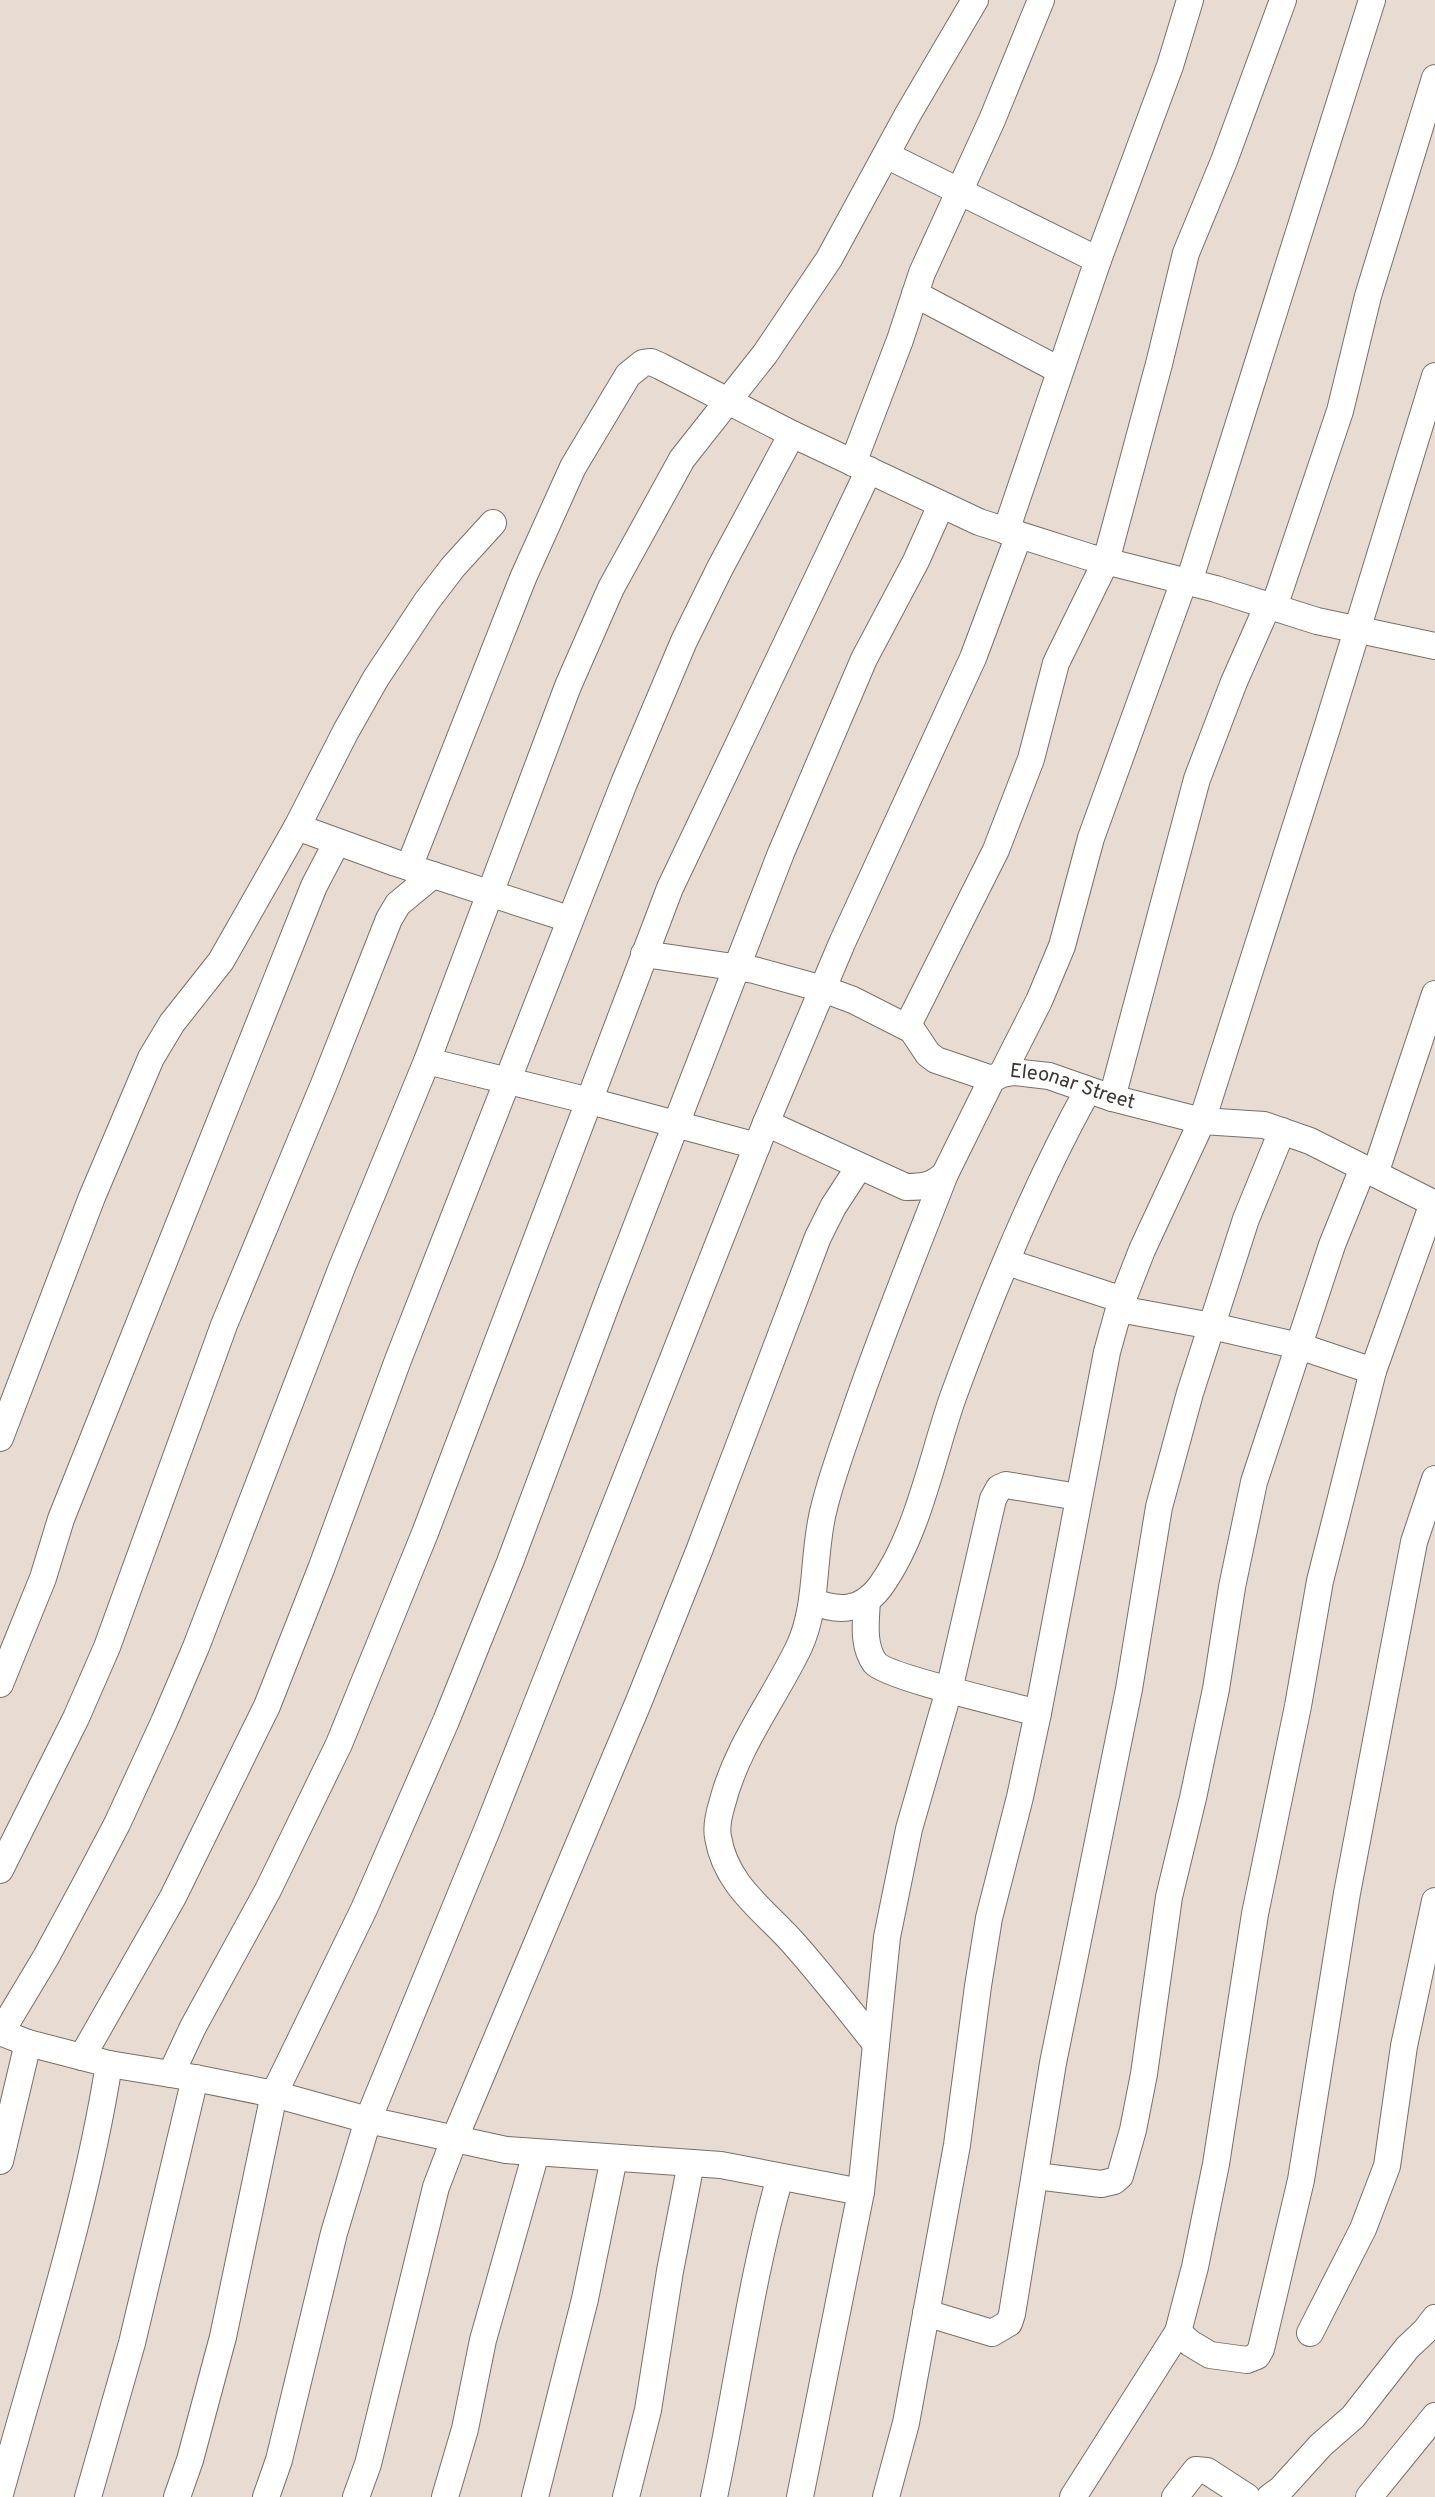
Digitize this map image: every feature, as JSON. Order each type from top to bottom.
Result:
[{"type":"street","points":[[861,2192],[721,2165],[506,2150],[368,2120],[274,2094],[82,2058],[28,2043],[1,2032],[46,1957],[102,1853],[164,1722],[196,1647],[342,1267],[427,1062],[568,686],[611,588],[682,459],[765,354],[830,259],[886,155],[975,0]]},
{"type":"street","points":[[88,2497],[135,2332],[193,2027],[268,1890],[339,1744],[430,1522],[644,954],[688,849],[861,466],[915,294],[958,191],[992,120],[1041,0]]},
{"type":"street","points":[[266,2497],[279,2460],[334,2233],[368,2120],[487,1830],[762,1135],[824,989],[973,658],[1059,370],[1170,66],[1190,0]]},
{"type":"street","points":[[907,1027],[1000,841],[1031,759],[1056,663],[1106,561],[1186,253],[1224,161],[1282,0]]},
{"type":"street","points":[[644,954],[774,974],[824,989],[907,1027],[918,1036],[922,1046],[936,1060],[997,1076],[1039,1001],[1062,946],[1091,838],[1187,582],[1372,0]]},
{"type":"street","points":[[1112,1098],[1197,779],[1225,703],[1271,606],[1340,411],[1368,296],[1435,78]]},
{"type":"street","points":[[886,155],[1098,260]]},
{"type":"street","points":[[915,294],[1059,370]]},
{"type":"street","points":[[409,867],[485,672],[557,500],[573,467],[628,375],[635,367],[651,362],[792,434],[941,505],[1012,533],[1317,621],[1435,646]]},
{"type":"street","points":[[886,2497],[906,2423],[957,2145],[989,1918],[1020,1797],[1099,1391],[1121,1305],[1162,1203],[1202,1121],[1435,376]]},
{"type":"street","points":[[82,2058],[173,1897],[267,1706],[569,919],[684,642],[720,568],[792,434]]},
{"type":"street","points":[[177,2497],[190,2460],[223,2337],[274,2094],[364,1909],[447,1721],[781,853],[864,659],[916,561],[941,505]]},
{"type":"street","points":[[0,1438],[92,1197],[151,1058],[172,1023],[220,961],[297,827],[346,730],[376,678],[427,601],[453,567],[493,523]]},
{"type":"street","points":[[297,827],[409,867],[569,919]]},
{"type":"street","points":[[0,1684],[43,1578],[60,1519],[314,886],[337,842]]},
{"type":"street","points":[[0,1870],[71,1728],[107,1647],[224,1325],[324,1084],[388,919],[398,904],[433,875]]},
{"type":"street","points":[[1036,2176],[1101,2184],[1114,2181],[1120,2176],[1133,2130],[1144,2074],[1169,1897],[1216,1689],[1254,1482],[1332,1245],[1369,1171],[1435,994]]},
{"type":"street","points":[[427,1062],[678,1124],[762,1135],[859,1167],[906,1186],[923,1187],[935,1183],[945,1174]]},
{"type":"street","name":"Eleonar Street","points":[[876,2044],[794,1943],[753,1904],[733,1879],[723,1857],[717,1835],[726,1787],[737,1758],[800,1644],[812,1600],[823,1509],[867,1374],[945,1174],[997,1076],[1025,1072],[1049,1076],[1112,1098],[1202,1121],[1239,1122],[1282,1131],[1310,1141],[1434,1203]]},
{"type":"street","points":[[812,1600],[828,1608],[840,1609],[867,1600],[880,1587],[911,1525],[931,1471],[953,1399],[1021,1226],[1060,1141],[1088,1090]]},
{"type":"street","points":[[926,2313],[992,2333],[1001,2330],[1009,2323],[1036,2176],[1053,2063],[1130,1681],[1159,1507],[1190,1393],[1246,1219],[1282,1131]]},
{"type":"street","points":[[356,2497],[368,2464],[436,2187],[639,1701],[699,1551],[815,1246],[833,1207],[859,1167]]},
{"type":"street","points":[[1073,2497],[1178,2332],[1214,2175],[1255,1914],[1298,1706],[1320,1581],[1373,1371],[1434,1203]]},
{"type":"street","points":[[1007,1262],[1121,1305],[1299,1346],[1373,1371]]},
{"type":"street","points":[[1178,2332],[1190,2343],[1210,2355],[1252,2359],[1261,2349],[1301,2180],[1347,1893],[1414,1542],[1435,1479]]},
{"type":"street","points":[[800,2497],[861,2192],[887,1937],[909,1829],[949,1690],[995,1493],[1006,1485],[1078,1497]]},
{"type":"street","points":[[867,1600],[865,1637],[876,1664],[887,1671],[949,1690],[1038,1713]]},
{"type":"street","points":[[1310,2333],[1363,2229],[1387,2166],[1404,2046],[1435,1901]]},
{"type":"street","points":[[0,2161],[28,2043]]},
{"type":"street","points":[[0,2494],[76,2222],[101,2113],[109,2064]]},
{"type":"street","points":[[445,2497],[465,2429],[483,2340],[536,2153]]},
{"type":"street","points":[[535,2497],[585,2299],[614,2158]]},
{"type":"street","points":[[626,2497],[648,2410],[670,2271],[692,2163]]},
{"type":"street","points":[[714,2497],[755,2280],[766,2227],[780,2177]]},
{"type":"street","points":[[1279,2494],[1321,2445],[1353,2417],[1407,2348],[1435,2318]]},
{"type":"street","points":[[1369,2497],[1435,2416]]},
{"type":"street","points":[[1175,2497],[1196,2470],[1207,2471],[1247,2497]]}]
